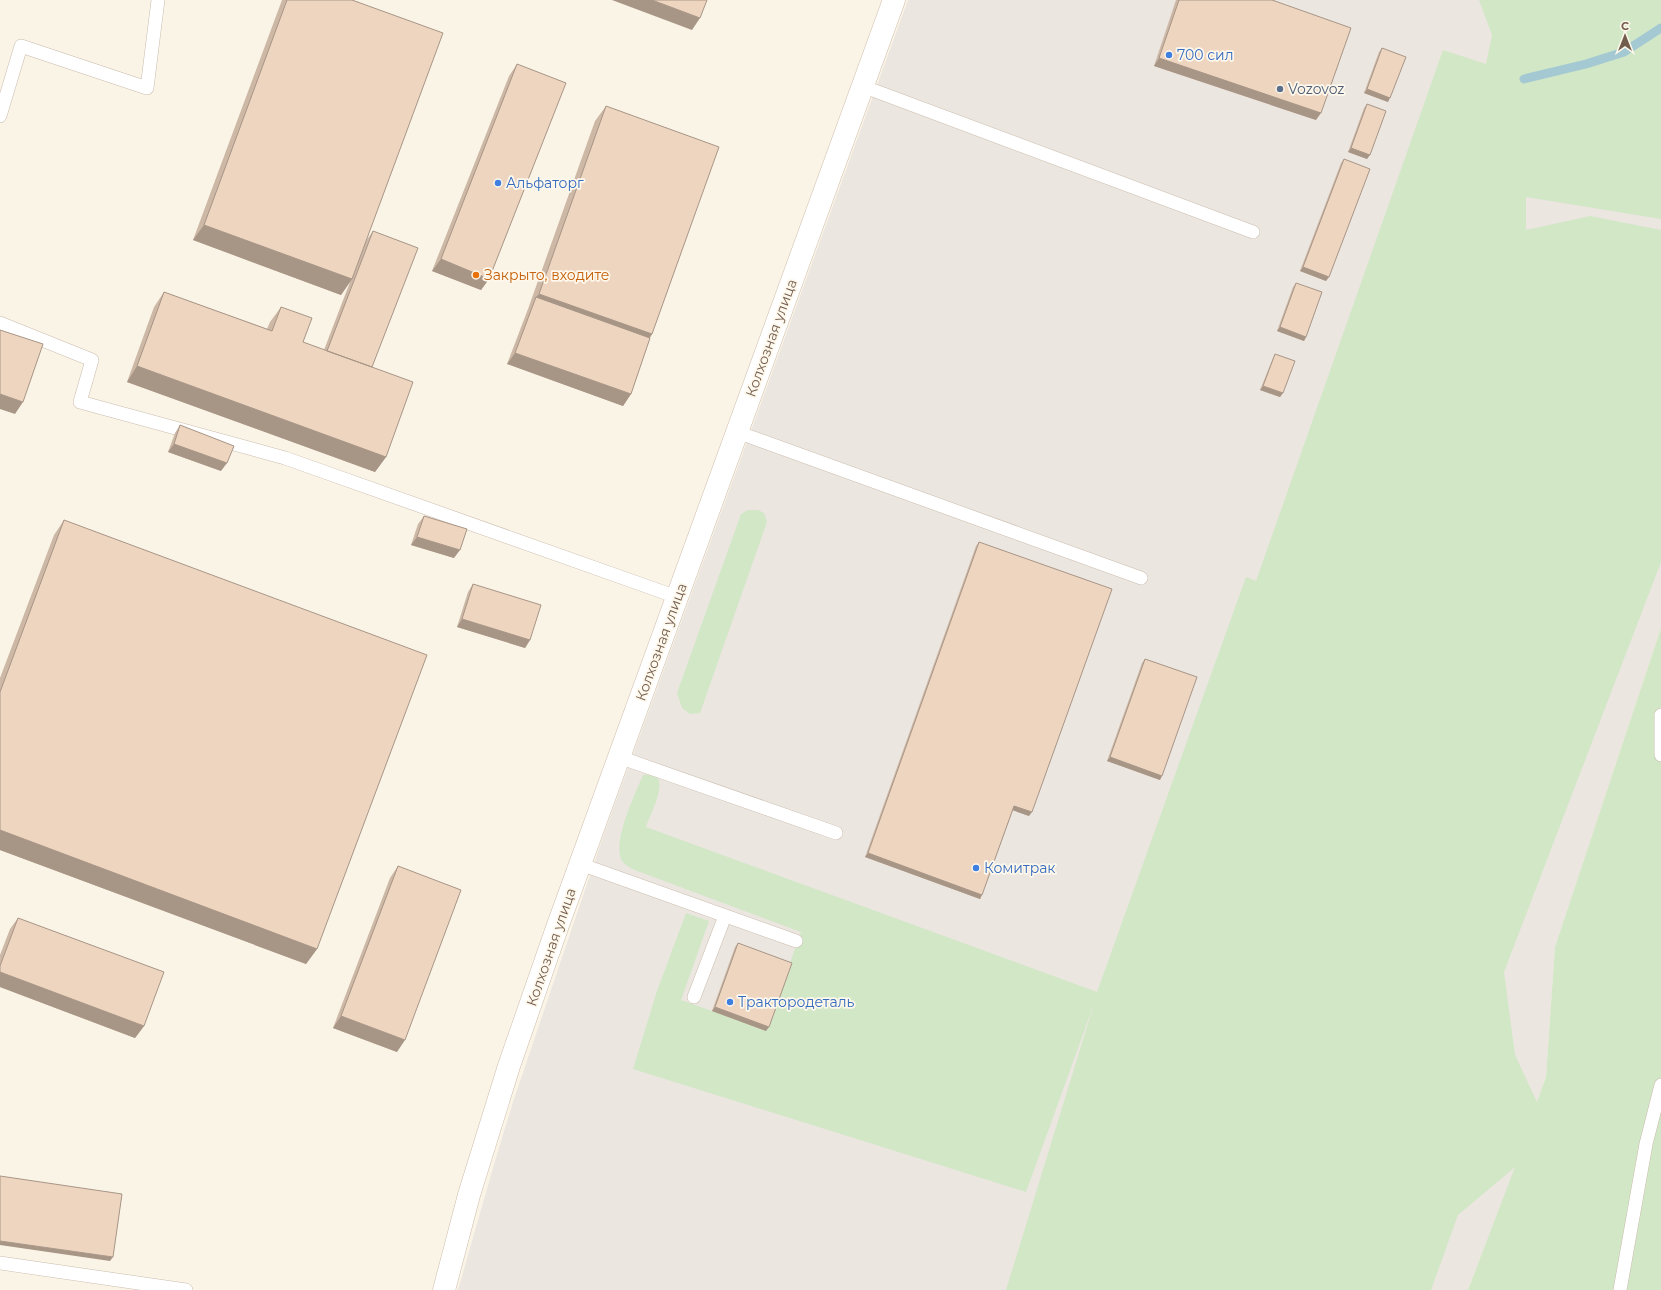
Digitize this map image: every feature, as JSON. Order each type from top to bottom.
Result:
[{"type":"street","name":"Колхозная улица","points":[[444,1290],[468,1195],[509,1066],[580,864],[894,0]]},
{"type":"lane","points":[[0,116],[21,46],[147,88],[158,0]]},
{"type":"lane","points":[[862,86],[1253,232]]},
{"type":"lane","points":[[0,323],[92,360],[80,402],[285,458],[677,597]]},
{"type":"lane","points":[[737,432],[1142,578]]},
{"type":"lane","points":[[1661,715],[1661,755]]},
{"type":"lane","points":[[619,758],[836,833]]},
{"type":"lane","points":[[580,864],[796,941]]},
{"type":"lane","points":[[694,996],[725,916]]},
{"type":"lane","points":[[1620,1290],[1646,1144],[1661,1085]]},
{"type":"lane","points":[[0,1264],[186,1290]]},
{"type":"shaded area","points":[[908,0],[1661,0],[1661,628],[1555,947],[1546,1077],[1512,1176],[1468,1290],[458,1290],[514,1099],[605,831]]},
{"type":"green space","points":[[1479,0],[1661,0],[1661,219],[1526,197],[1526,230],[1590,216],[1661,230],[1661,562],[1504,972],[1515,1055],[1537,1102],[1546,1077],[1555,947],[1661,628],[1661,1290],[1468,1290],[1515,1167],[1458,1215],[1431,1290],[1006,1290],[1094,1004],[1026,1192],[633,1069],[657,991],[686,913],[709,921],[681,1000],[766,1030],[801,932],[632,869],[625,864],[621,859],[619,851],[622,829],[630,805],[643,775],[653,775],[658,779],[660,785],[656,803],[646,827],[1097,992],[1246,577],[1256,581],[1443,50],[1486,64],[1492,35]]},
{"type":"green space","points":[[748,510],[758,510],[764,513],[767,522],[700,713],[690,714],[682,708],[677,693],[741,514]]},
{"type":"building","points":[[287,0],[352,0],[443,33],[352,279],[204,225]]},
{"type":"building","points":[[652,0],[707,0],[700,18]]},
{"type":"building","points":[[1179,0],[1272,0],[1351,28],[1321,113],[1159,58]]},
{"type":"building","points":[[1382,48],[1406,57],[1390,98],[1367,89]]},
{"type":"building","points":[[517,64],[566,83],[489,279],[441,259]]},
{"type":"building","points":[[1367,104],[1386,111],[1370,155],[1351,148]]},
{"type":"building","points":[[606,106],[719,147],[652,334],[539,294]]},
{"type":"building","points":[[1344,159],[1370,169],[1329,277],[1303,267]]},
{"type":"building","points":[[373,231],[418,248],[372,367],[327,351]]},
{"type":"building","points":[[1296,283],[1322,292],[1306,337],[1280,327]]},
{"type":"building","points":[[164,292],[272,331],[281,307],[312,318],[303,342],[413,382],[386,457],[137,366]]},
{"type":"building","points":[[536,297],[650,338],[631,394],[515,353]]},
{"type":"building","points":[[0,330],[43,344],[23,402],[0,394]]},
{"type":"building","points":[[1275,354],[1295,361],[1283,393],[1263,386]]},
{"type":"building","points":[[180,425],[234,446],[227,463],[174,444]]},
{"type":"building","points":[[424,516],[467,529],[460,550],[417,537]]},
{"type":"building","points":[[64,520],[427,655],[317,949],[0,830],[0,692]]},
{"type":"building","points":[[979,542],[1112,589],[1032,812],[1014,806],[982,895],[868,853]]},
{"type":"building","points":[[473,584],[541,605],[530,640],[462,619]]},
{"type":"building","points":[[1145,659],[1197,677],[1162,776],[1110,757]]},
{"type":"building","points":[[398,866],[461,890],[405,1040],[341,1016]]},
{"type":"building","points":[[18,918],[164,972],[144,1026],[0,972],[0,966]]},
{"type":"building","points":[[738,943],[792,963],[769,1027],[715,1007]]},
{"type":"building","points":[[0,1176],[122,1194],[113,1257],[0,1241]]},
{"type":"waterway","points":[[1524,79],[1586,64],[1624,52],[1661,28]]},
{"type":"place","name":"700 сил","points":[[1169,55]]},
{"type":"place","name":"Vozovoz","points":[[1280,89]]},
{"type":"place","name":"Альфаторг","points":[[498,183]]},
{"type":"place","name":"Закрыто, входите","points":[[476,275]]},
{"type":"place","name":"Комитрак","points":[[976,868]]},
{"type":"place","name":"Трактородеталь","points":[[730,1002]]}]
